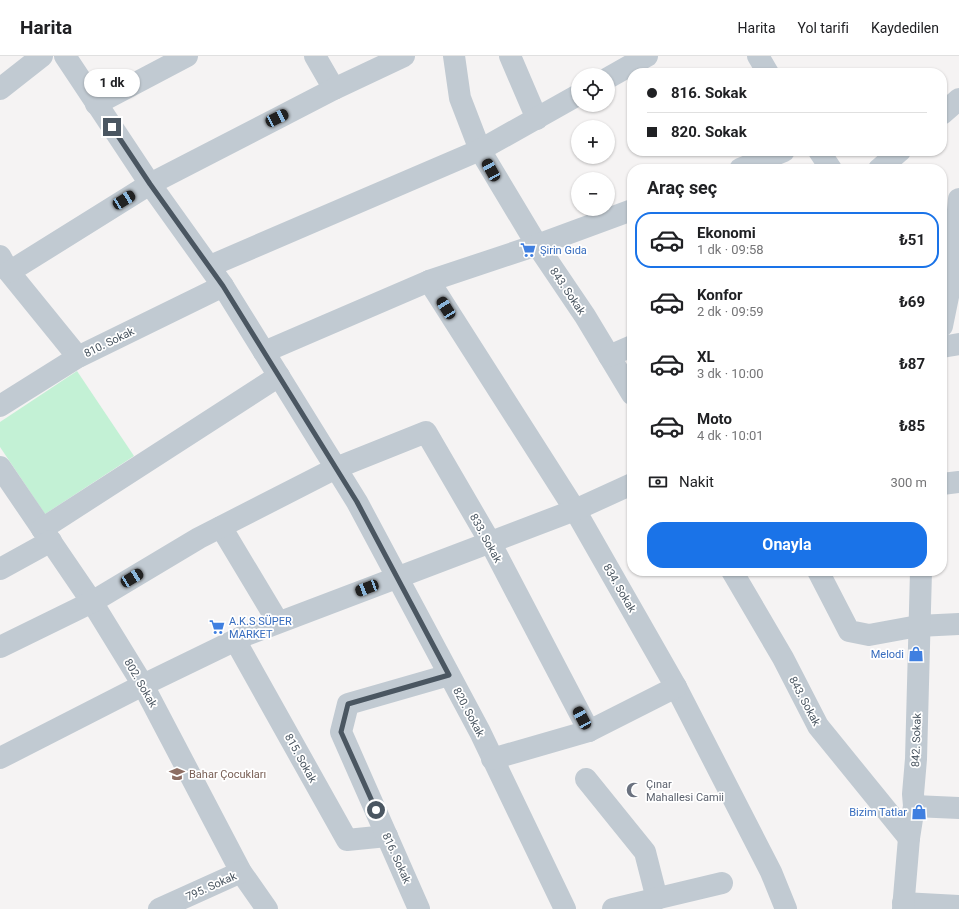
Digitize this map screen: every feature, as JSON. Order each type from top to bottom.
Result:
[{"type":"street","points":[[0,89],[42,56]]},
{"type":"street","name":"820. Sokak","points":[[65,56],[150,184],[210,266],[357,502],[492,759],[565,909]]},
{"type":"street","points":[[96,104],[187,56]]},
{"type":"street","points":[[315,56],[334,89]]},
{"type":"street","points":[[78,357],[5,264],[150,184],[334,89],[404,56]]},
{"type":"street","name":"843. Sokak","points":[[454,56],[460,98],[480,150],[537,245],[585,316],[627,386]]},
{"type":"street","points":[[510,56],[537,118]]},
{"type":"street","points":[[615,74],[647,56]]},
{"type":"street","points":[[758,56],[765,68]]},
{"type":"street","points":[[210,266],[480,150],[571,99]]},
{"type":"street","points":[[947,110],[959,99]]},
{"type":"street","points":[[752,164],[772,156]]},
{"type":"street","points":[[885,164],[894,156]]},
{"type":"street","points":[[947,302],[952,277],[959,199]]},
{"type":"street","points":[[264,352],[429,281],[537,245],[627,212]]},
{"type":"street","name":"834. Sokak","points":[[429,281],[575,510],[676,687],[771,872],[786,909]]},
{"type":"street","name":"810. Sokak","points":[[0,406],[78,357],[223,286]]},
{"type":"street","points":[[947,346],[959,344]]},
{"type":"street","points":[[609,356],[627,348]]},
{"type":"street","points":[[0,569],[47,535],[279,376]]},
{"type":"street","name":"833. Sokak","points":[[336,468],[426,432],[490,542],[589,731]]},
{"type":"street","name":"802. Sokak","points":[[0,467],[92,602],[143,685],[241,872],[266,909]]},
{"type":"street","points":[[0,647],[92,602],[199,538],[336,468]]},
{"type":"street","points":[[947,483],[959,482]]},
{"type":"street","points":[[0,758],[235,640],[278,622],[575,510],[627,486]]},
{"type":"street","points":[[221,527],[278,622]]},
{"type":"street","name":"843. Sokak","points":[[735,576],[783,658],[818,726],[909,838]]},
{"type":"street","points":[[821,576],[849,631],[869,634],[918,626],[959,624]]},
{"type":"street","name":"842. Sokak","points":[[903,906],[909,838],[914,806],[913,794],[916,759],[918,626],[921,576]]},
{"type":"street","name":"815. Sokak","points":[[235,640],[347,840],[387,836]]},
{"type":"street","name":"816. Sokak","points":[[419,909],[341,732],[348,704],[449,675]]},
{"type":"street","points":[[492,759],[589,731],[676,687]]},
{"type":"street","points":[[586,779],[645,852],[657,899]]},
{"type":"street","points":[[914,806],[959,808]]},
{"type":"street","name":"795. Sokak","points":[[159,909],[241,872]]},
{"type":"street","points":[[613,909],[722,883]]},
{"type":"street","points":[[903,906],[959,906]]},
{"type":"green space","points":[[77,371],[134,456],[45,514],[0,447],[0,422]]},
{"type":"place","name":"Şirin Gıda","points":[[528,250]]},
{"type":"place","name":"A.K.S SÜPER MARKET","points":[[217,627]]},
{"type":"place","name":"Melodi","points":[[916,654]]},
{"type":"place","name":"Bahar Çocukları","points":[[177,774]]},
{"type":"place","name":"Çınar Mahallesi Camii","points":[[634,790]]},
{"type":"place","name":"Bizim Tatlar","points":[[919,812]]},
{"type":"route","points":[[112,127],[150,184],[210,266],[357,502],[449,675],[348,704],[341,732],[376,810]]}]
